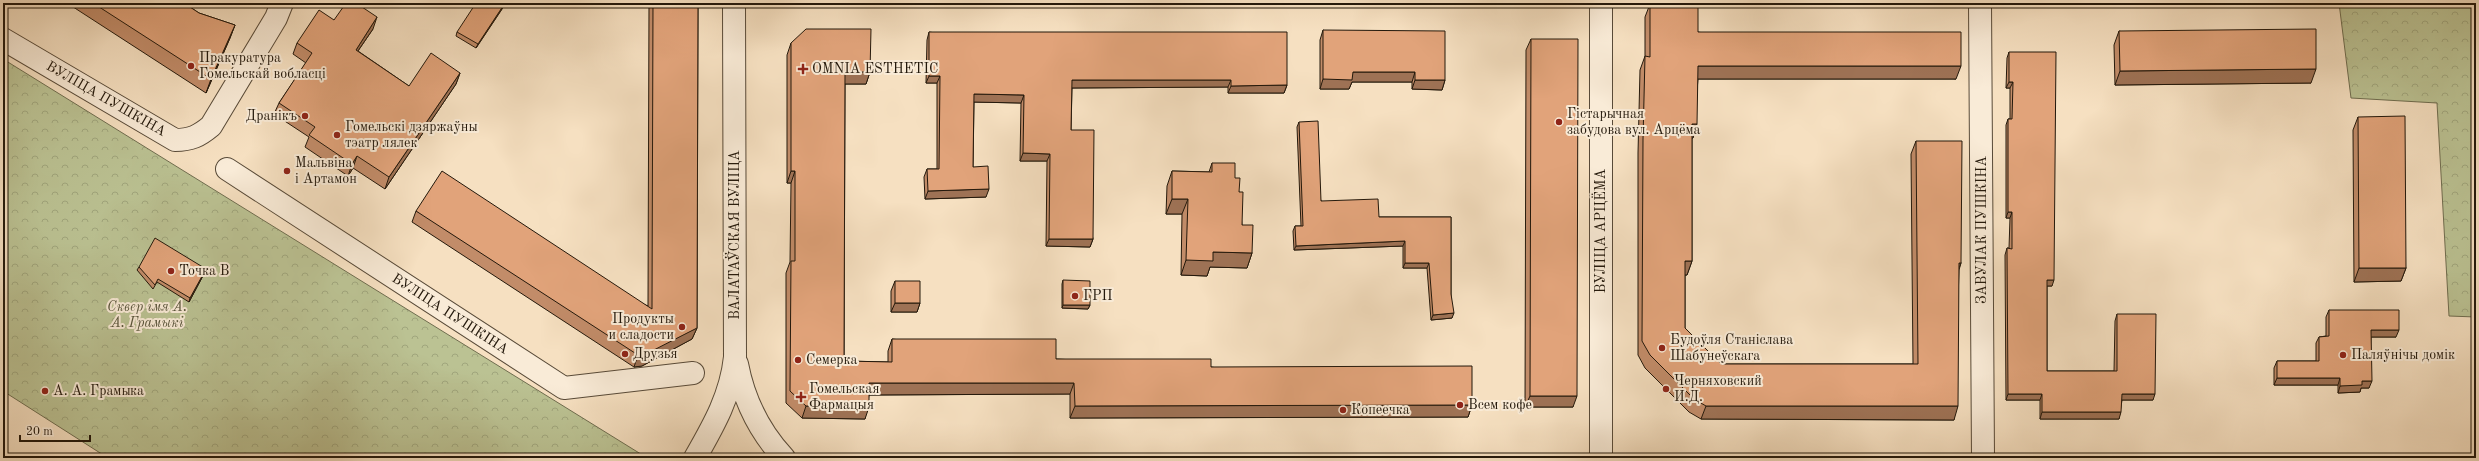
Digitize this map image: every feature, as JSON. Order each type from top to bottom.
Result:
[{"type":"street","name":"ВУЛІЦА ПУШКІНА","points":[[3,39],[175,140],[196,138],[211,126],[276,18],[282,3]]},
{"type":"street","name":"ВАЛАТАЎСКАЯ ВУЛІЦА","points":[[695,458],[717,420],[728,394],[735,357],[734,3]]},
{"type":"street","name":"ВУЛІЦА АРЦЁМА","points":[[1601,3],[1601,458]]},
{"type":"street","name":"ЗАВУЛАК ПУШКІНА","points":[[1980,3],[1983,458]]},
{"type":"street","name":"ВУЛІЦА ПУШКІНА","points":[[227,169],[564,388],[693,373]]},
{"type":"street","points":[[735,357],[743,390],[756,422],[784,458]]},
{"type":"green space","points":[[2339,3],[2476,3],[2476,317],[2449,316],[2437,103],[2351,98]]},
{"type":"green space","name":"Сквер імя А. А. Грамыкі","points":[[3,59],[644,456],[642,458],[108,458],[3,391]]},
{"type":"building","name":"Пракуратура Гомельскай вобласці","points":[[93,3],[184,3],[199,13],[235,25],[211,79]]},
{"type":"building","points":[[346,3],[356,3],[377,17],[356,50],[409,86],[431,53],[460,73],[389,177],[357,156],[352,164],[309,135],[315,127],[279,103],[312,53],[297,43],[319,10],[334,20]]},
{"type":"building","points":[[476,3],[505,3],[478,44],[457,32]]},
{"type":"building","points":[[653,3],[698,3],[697,328],[646,354],[638,355],[416,211],[442,171],[652,309]]},
{"type":"building","points":[[1650,4],[1698,4],[1698,32],[1961,32],[1961,66],[1698,66],[1697,124],[1692,124],[1692,261],[1685,261],[1685,328],[1721,364],[1918,364],[1916,141],[1962,141],[1958,406],[1706,406],[1694,399],[1650,355],[1642,341],[1643,140],[1645,56],[1650,57]]},
{"type":"building","points":[[806,29],[871,29],[870,72],[845,72],[844,361],[892,362],[892,339],[1056,339],[1056,359],[1211,359],[1211,367],[1472,366],[1472,405],[1075,406],[1074,383],[869,383],[869,407],[806,406],[790,391],[791,261],[795,261],[795,171],[791,171],[791,43]]},
{"type":"building","points":[[2316,29],[2316,69],[2120,71],[2119,31]]},
{"type":"building","points":[[1323,30],[1445,31],[1445,80],[1415,80],[1415,72],[1353,72],[1352,80],[1323,79]]},
{"type":"building","points":[[929,32],[1287,32],[1287,85],[1231,86],[1231,80],[1072,80],[1071,130],[1094,130],[1093,239],[1049,239],[1050,154],[1023,153],[1024,95],[974,94],[973,167],[988,166],[989,189],[928,191],[927,169],[939,169],[940,76],[929,76]]},
{"type":"building","points":[[1531,39],[1578,39],[1577,396],[1530,396]]},
{"type":"building","points":[[2009,52],[2056,52],[2054,280],[2047,280],[2047,371],[2117,371],[2117,314],[2156,314],[2155,394],[2122,394],[2121,412],[2042,412],[2042,394],[2008,394],[2007,248],[2012,249],[2012,212],[2008,212],[2008,119],[2012,119],[2013,82],[2009,82]]},
{"type":"building","points":[[2405,116],[2406,268],[2359,268],[2358,117]]},
{"type":"building","points":[[1318,121],[1321,201],[1378,199],[1379,217],[1451,217],[1451,294],[1454,313],[1433,315],[1429,263],[1405,263],[1405,241],[1296,246],[1295,226],[1303,226],[1299,122]]},
{"type":"building","points":[[1212,163],[1235,163],[1235,178],[1240,178],[1239,192],[1243,192],[1242,225],[1253,225],[1252,253],[1213,252],[1213,261],[1186,260],[1188,199],[1172,199],[1172,171],[1212,172]]},
{"type":"building","name":"Точка В","points":[[155,238],[206,269],[190,298],[158,279],[155,285],[139,267]]},
{"type":"building","name":"ГРП","points":[[1063,280],[1090,281],[1090,305],[1063,305]]},
{"type":"building","points":[[895,281],[920,281],[920,303],[895,303]]},
{"type":"building","name":"Паляўнічы домік","points":[[2329,310],[2399,310],[2399,330],[2371,330],[2372,381],[2362,381],[2362,385],[2340,386],[2340,378],[2277,378],[2277,361],[2319,361],[2319,337],[2329,336]]},
{"type":"place","name":"Пракуратура Гомельскай вобласці","points":[[191,66]]},
{"type":"place","name":"OMNIA ESTHETIC","points":[[803,69]]},
{"type":"place","name":"Дранікъ","points":[[305,116]]},
{"type":"place","name":"Гістарычная забудова вул. Арцёма","points":[[1559,122]]},
{"type":"place","name":"Гомельскі дзяржаўны тэатр лялек","points":[[337,135]]},
{"type":"place","name":"Мальвіна і Артамон","points":[[287,171]]},
{"type":"place","name":"Точка В","points":[[171,271]]},
{"type":"place","name":"ГРП","points":[[1075,296]]},
{"type":"place","name":"Продукты и сладости","points":[[682,327]]},
{"type":"place","name":"Будоўля Станіслава Шабунеўскага","points":[[1662,348]]},
{"type":"place","name":"Друзья","points":[[625,354]]},
{"type":"place","name":"Паляўнічы домік","points":[[2343,355]]},
{"type":"place","name":"Семерка","points":[[798,360]]},
{"type":"place","name":"Черняховский И.Д.","points":[[1666,389]]},
{"type":"place","name":"А. А. Грамыка","points":[[45,391]]},
{"type":"place","name":"Гомельская Фармацыя","points":[[801,397]]},
{"type":"place","name":"Всем кофе","points":[[1460,405]]},
{"type":"place","name":"Копеечка","points":[[1343,410]]}]
